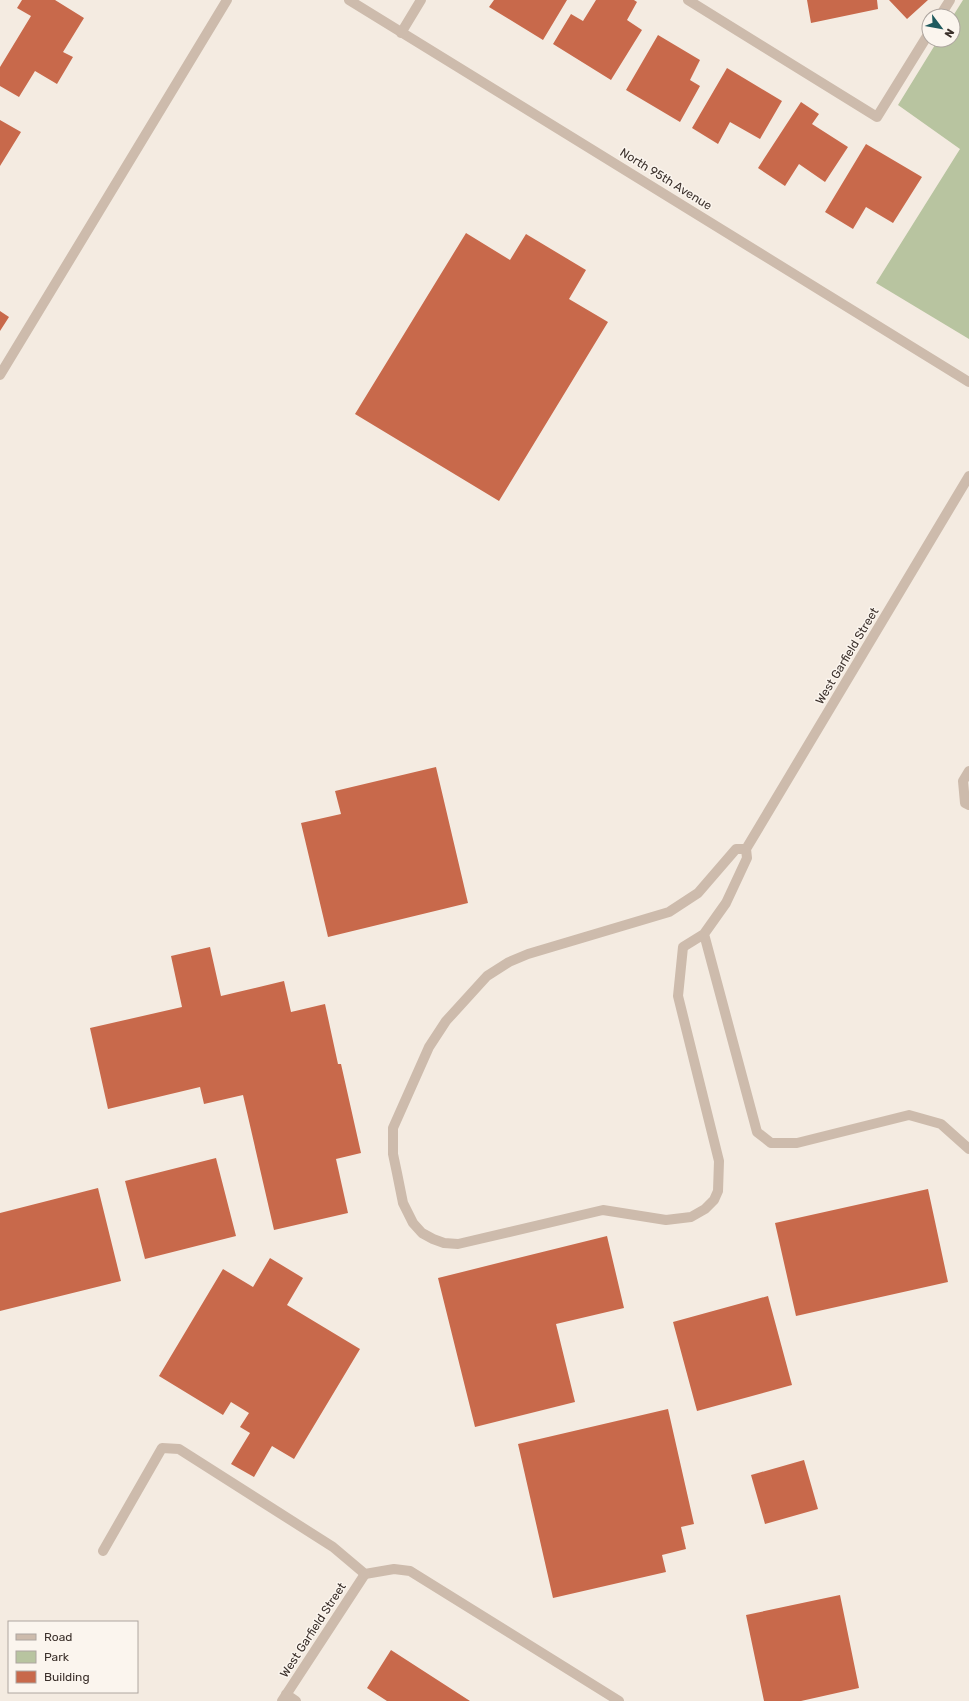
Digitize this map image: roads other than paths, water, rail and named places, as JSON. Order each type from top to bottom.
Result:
[{"type":"street","points":[[0,375],[227,0]]},
{"type":"street","name":"North 95th Avenue","points":[[349,0],[969,382]]},
{"type":"street","points":[[401,32],[421,0]]},
{"type":"street","points":[[688,0],[877,116],[921,46]]},
{"type":"street","name":"West Garfield Street","points":[[746,849],[969,476]]},
{"type":"street","points":[[969,771],[963,781],[965,803],[969,805]]},
{"type":"street","points":[[736,849],[746,849],[747,858],[726,902],[704,934],[683,947],[678,996],[719,1162],[718,1191],[714,1200],[705,1209],[691,1217],[678,1219],[645,1217],[603,1210],[458,1244],[444,1243],[422,1233],[413,1223],[403,1203],[393,1154],[393,1128],[429,1047],[446,1021],[487,976],[509,962],[528,954],[669,912],[698,893],[736,849]]},
{"type":"street","points":[[704,934],[757,1132],[772,1143],[798,1143],[909,1115],[941,1124],[969,1149]]},
{"type":"street","points":[[102,1551],[162,1448],[179,1449],[333,1546],[365,1574],[394,1569],[410,1571],[619,1701]]},
{"type":"street","name":"West Garfield Street","points":[[284,1698],[365,1574]]},
{"type":"street","points":[[284,1698],[296,1701]]}]
